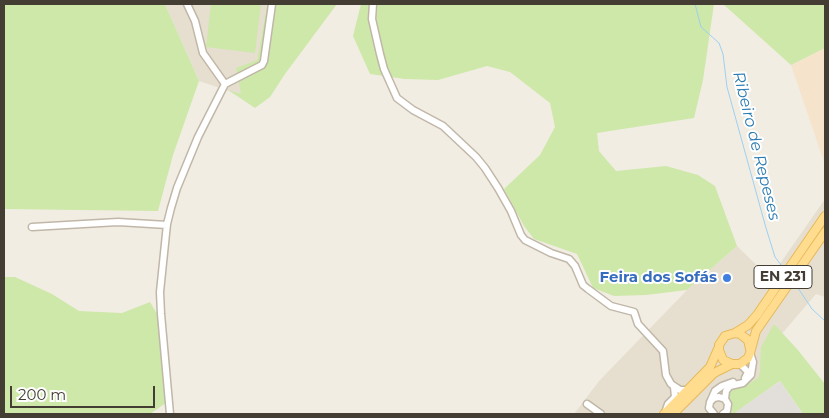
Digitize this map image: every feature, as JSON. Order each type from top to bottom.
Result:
[{"type":"main road","name":"EN 231","points":[[664,414],[710,367],[725,336],[735,333],[748,325],[825,216]]},
{"type":"main road","name":"EN 231","points":[[673,414],[714,373],[748,358],[756,330],[825,232]]},
{"type":"main road","points":[[735,333],[744,336],[748,340],[750,351]]},
{"type":"main road","points":[[719,345],[720,355],[727,363],[736,364]]},
{"type":"street","points":[[187,4],[195,21],[203,53],[224,84]]},
{"type":"street","points":[[170,414],[160,292],[167,225],[177,188],[198,137],[224,84],[262,65],[264,61],[272,4]]},
{"type":"street","points":[[373,4],[372,19],[380,54],[384,69],[398,98],[420,115],[438,123],[470,151],[485,168],[498,188],[525,240],[551,253],[569,259],[577,270],[585,288],[611,306],[634,312],[638,324],[663,351],[666,375],[674,387],[680,390],[688,390]]},
{"type":"street","points":[[32,227],[118,222],[167,225]]},
{"type":"street","points":[[723,414],[729,411],[725,399],[726,391],[730,386],[743,383],[751,375],[753,362],[750,351]]},
{"type":"street","points":[[714,414],[708,411],[715,390],[741,381],[748,372],[736,364]]},
{"type":"street","points":[[664,414],[668,404],[674,397],[674,387]]},
{"type":"street","points":[[711,400],[719,397],[725,399]]},
{"type":"street","points":[[587,404],[601,414]]},
{"type":"shaded area","points":[[165,4],[267,4],[257,61],[241,95],[199,81]]},
{"type":"shaded area","points":[[825,48],[825,165],[791,65]]},
{"type":"shaded area","points":[[825,199],[825,297],[816,294],[775,342],[753,392],[743,405],[746,414],[574,414],[599,381],[687,290],[737,246],[770,278]]},
{"type":"shaded area","points":[[780,381],[802,413],[737,414],[736,412]]},
{"type":"green space","points":[[4,4],[165,4],[199,81],[173,155],[158,211],[4,209]]},
{"type":"green space","points":[[211,4],[261,4],[255,53],[206,47]]},
{"type":"green space","points":[[267,4],[337,4],[270,97],[255,108],[228,90],[241,94],[236,68],[257,60]]},
{"type":"green space","points":[[361,4],[714,4],[703,80],[694,118],[597,133],[599,151],[616,171],[666,166],[698,175],[715,186],[737,246],[687,290],[646,295],[614,296],[593,288],[577,254],[534,239],[524,226],[504,189],[540,155],[555,127],[550,103],[510,72],[487,66],[438,80],[405,79],[370,74],[353,36]]},
{"type":"green space","points":[[723,4],[825,4],[825,48],[791,65]]},
{"type":"green space","points":[[4,277],[15,277],[52,294],[79,311],[122,313],[150,302],[160,319],[170,400],[150,414],[4,414]]},
{"type":"green space","points":[[774,324],[825,384],[825,414],[803,414],[780,381],[736,412],[737,414],[734,414],[732,411],[728,396],[730,390],[747,385],[758,378],[761,347]]},
{"type":"waterway","name":"Ribeiro de Repeses","points":[[695,4],[701,27],[719,43],[723,54],[727,87],[766,228],[775,257],[784,269]]},
{"type":"waterway","points":[[794,282],[812,309],[825,321]]},
{"type":"place","name":"Feira dos Sofás","points":[[727,278]]}]
